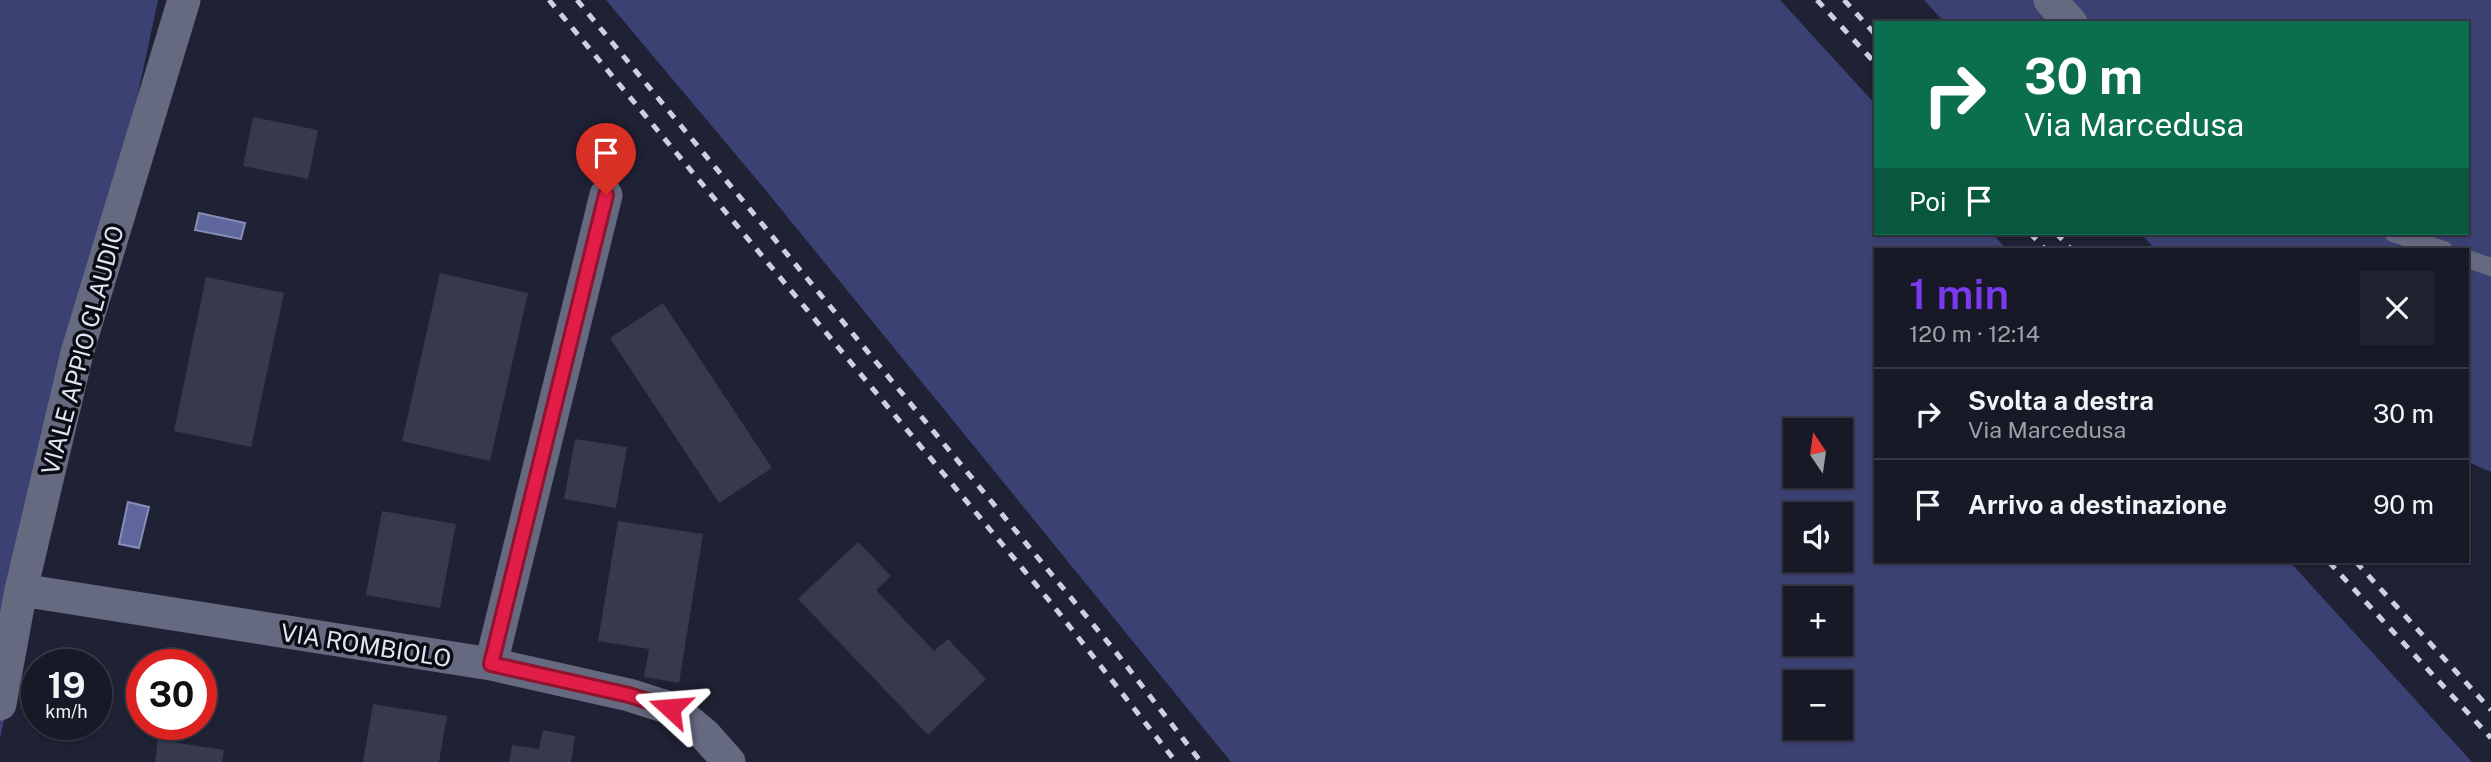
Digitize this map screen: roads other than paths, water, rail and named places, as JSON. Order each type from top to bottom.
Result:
[{"type":"street","name":"VIALE APPIO CLAUDIO","points":[[0,704],[21,590],[77,353],[184,0]]},
{"type":"street","points":[[2050,0],[2069,21]]},
{"type":"street","points":[[491,664],[606,195]]},
{"type":"street","name":"VIA ROMBIOLO","points":[[21,590],[491,664],[629,695],[670,708],[705,735],[729,762]]},
{"type":"lane","points":[[2399,235],[2438,248]]},
{"type":"lane","points":[[2469,259],[2491,267]]},
{"type":"railway","points":[[549,0],[1052,604],[1176,762]]},
{"type":"railway","points":[[577,0],[1115,651],[1201,762]]},
{"type":"railway","points":[[1817,0],[1874,62]]},
{"type":"railway","points":[[1844,0],[1874,33]]},
{"type":"railway","points":[[2032,235],[2044,248]]},
{"type":"railway","points":[[2058,235],[2070,248]]},
{"type":"railway","points":[[2330,563],[2491,738]]},
{"type":"railway","points":[[2357,563],[2491,710]]}]
